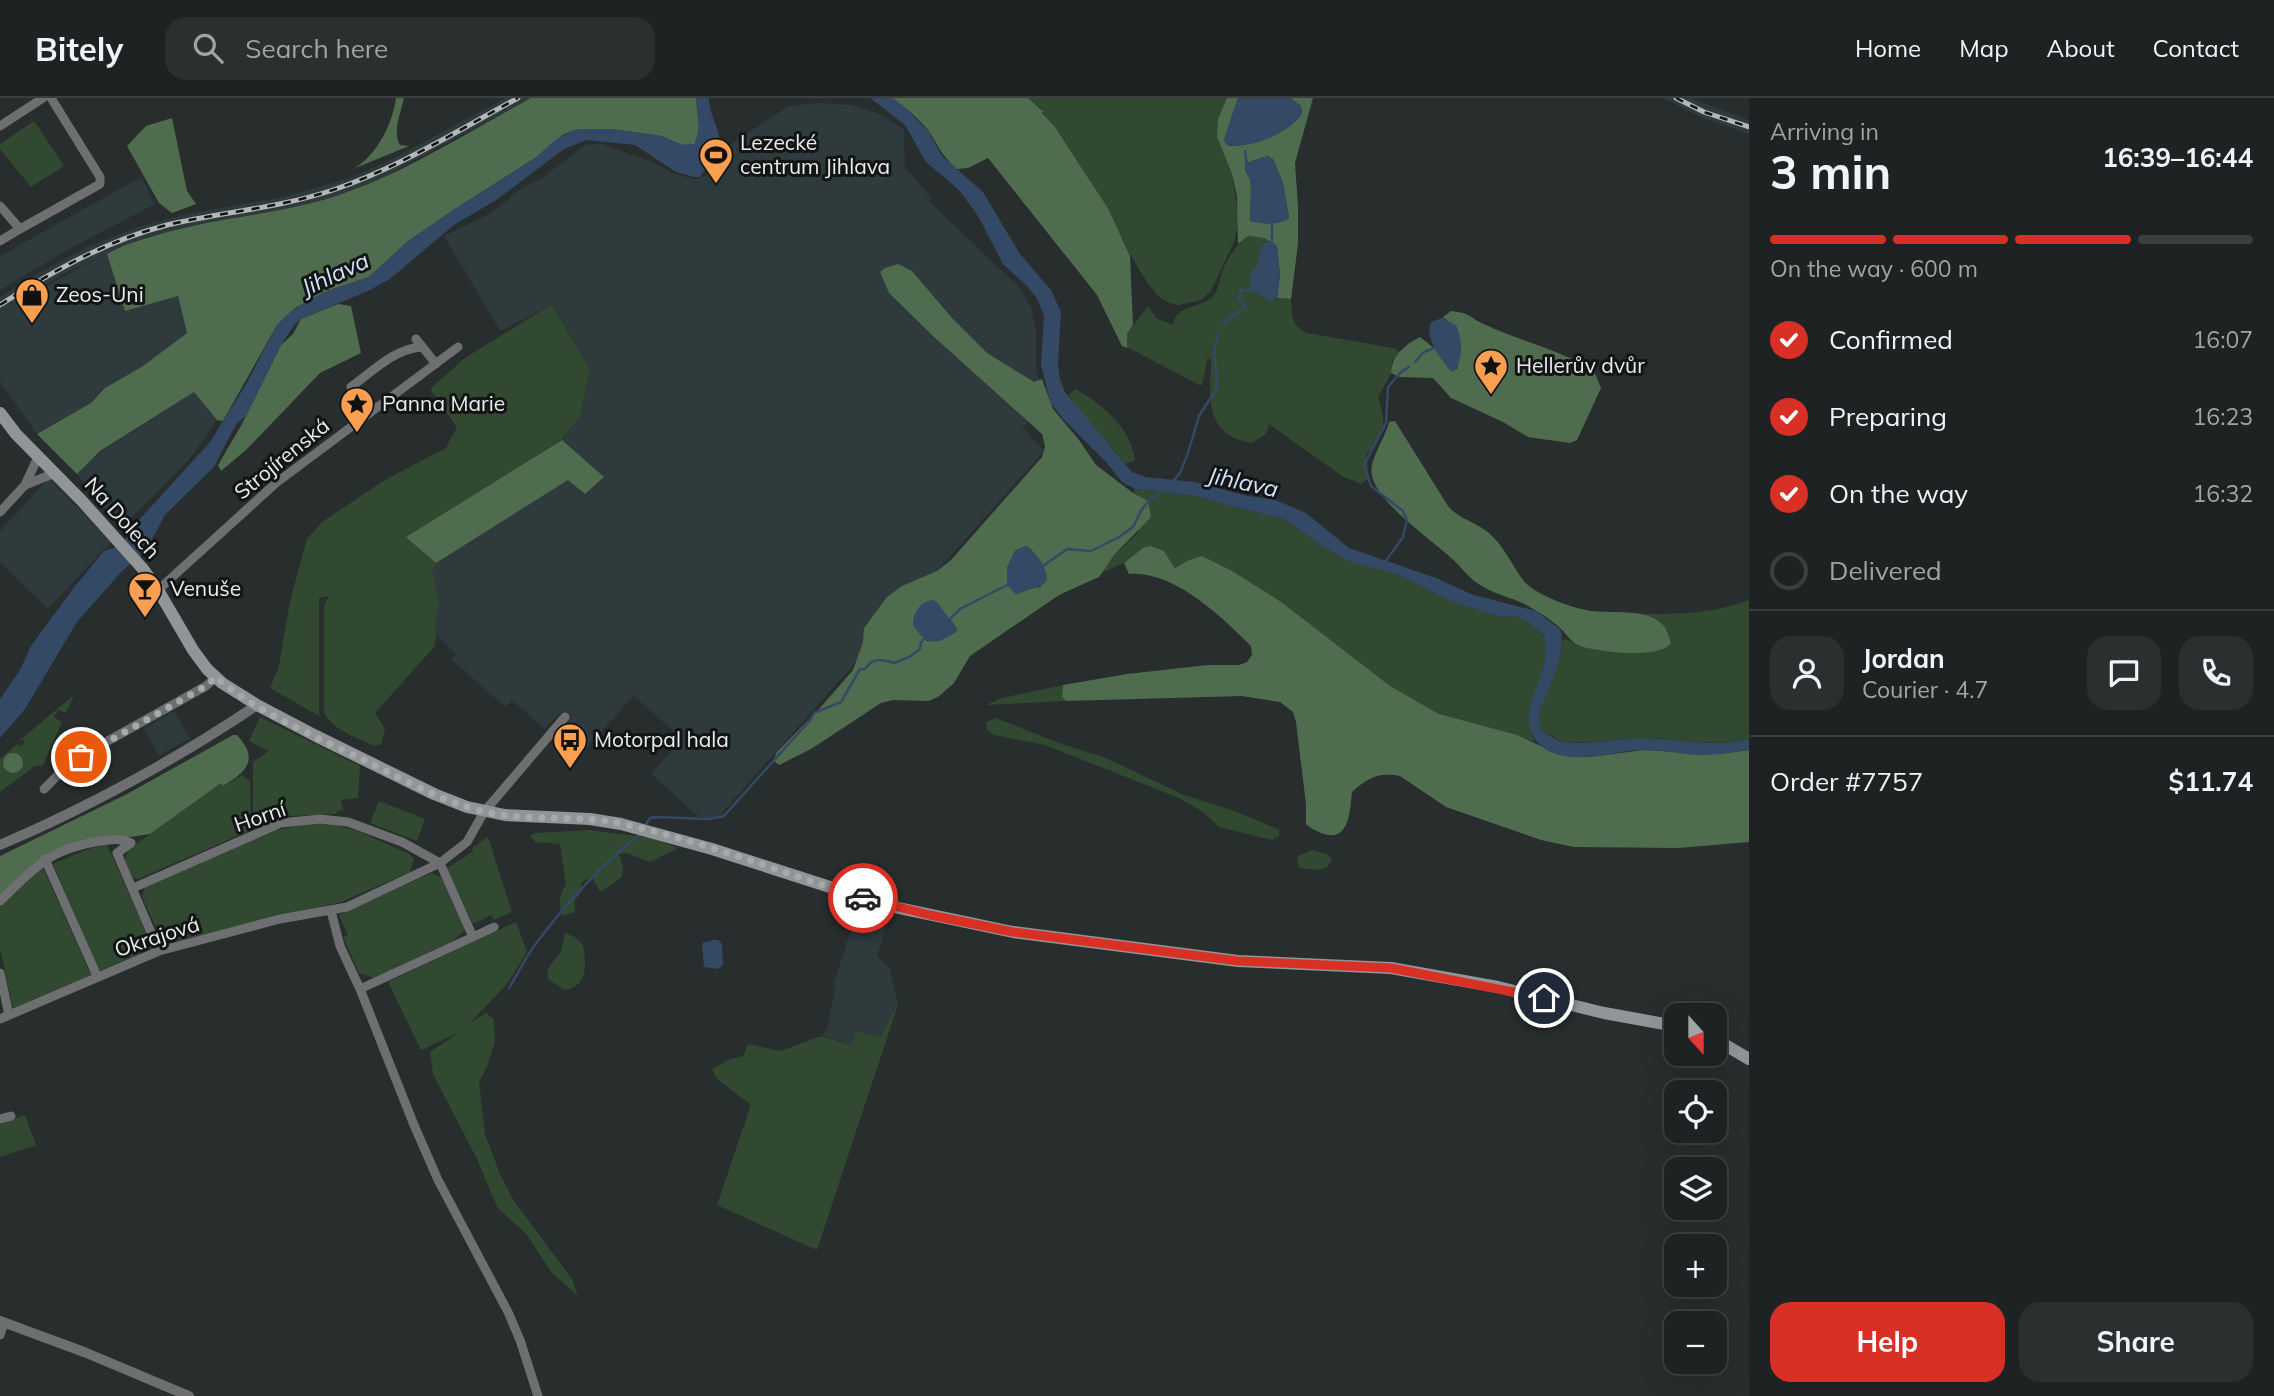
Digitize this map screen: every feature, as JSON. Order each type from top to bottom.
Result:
[{"type":"main road","name":"Na Dolech","points":[[0,413],[143,569],[193,650],[216,677],[257,705],[434,794],[484,812],[590,819],[643,829],[889,906],[1013,932],[1238,961],[1391,968],[1498,987],[1604,1013],[1664,1024]]},
{"type":"main road","points":[[1727,1047],[1749,1059]]},
{"type":"street","points":[[0,125],[43,98]]},
{"type":"street","points":[[0,241],[100,184],[100,177],[51,98]]},
{"type":"street","points":[[0,206],[20,229]]},
{"type":"street","points":[[351,387],[395,354],[418,343],[436,364]]},
{"type":"street","name":"Strojírenská","points":[[158,590],[276,483],[458,347]]},
{"type":"street","name":"Na Dolech","points":[[0,512],[25,485],[38,457]]},
{"type":"street","name":"Na Dolech","points":[[25,485],[55,473]]},
{"type":"street","points":[[44,789],[68,765],[206,686],[216,677]]},
{"type":"street","points":[[0,845],[53,821],[149,770],[230,725],[257,705]]},
{"type":"street","name":"Okrajová","points":[[4,1017],[159,951],[280,919],[331,911],[387,890],[440,863],[467,842],[484,812],[565,718]]},
{"type":"street","name":"Horní","points":[[132,888],[281,823],[320,819],[348,822],[402,842],[440,863]]},
{"type":"street","points":[[0,901],[45,859],[70,847],[117,838],[131,844],[117,853],[159,951]]},
{"type":"street","points":[[45,859],[97,976]]},
{"type":"street","points":[[440,863],[473,937]]},
{"type":"street","points":[[331,911],[340,946],[433,1169],[508,1312],[538,1396]]},
{"type":"street","points":[[360,989],[494,927]]},
{"type":"street","points":[[0,973],[4,1017]]},
{"type":"street","points":[[0,1119],[11,1116]]},
{"type":"street","points":[[0,1335],[2,1322],[84,1352],[189,1396]]},
{"type":"shaded area","points":[[505,98],[531,98],[376,181],[334,197],[290,209],[190,226],[141,239],[107,254],[125,311],[178,296],[187,333],[143,366],[105,388],[91,403],[37,434],[0,382],[0,297],[87,247],[138,227],[187,214],[288,196],[352,177],[394,158]],"holes":[[[105,255],[82,266],[1,312],[71,270]]]},
{"type":"shaded area","points":[[1663,98],[1690,98],[1749,120],[1749,134],[1702,118]]},
{"type":"shaded area","points":[[819,103],[853,105],[880,114],[904,129],[905,169],[931,197],[929,201],[1020,288],[1031,307],[1036,332],[1036,367],[1046,407],[1023,427],[1044,451],[719,816],[700,818],[651,774],[682,739],[634,696],[587,747],[562,726],[568,720],[560,713],[544,729],[512,700],[505,707],[451,659],[456,654],[437,635],[434,618],[440,607],[431,569],[436,563],[568,480],[603,477],[562,440],[580,417],[590,369],[553,304],[500,331],[444,236],[490,214],[523,187],[542,178],[585,145],[599,143],[653,162],[673,173],[693,179],[700,178],[707,175],[706,171],[723,149],[789,106]]},
{"type":"shaded area","points":[[141,177],[155,204],[71,248],[0,290],[0,256]]},
{"type":"shaded area","points":[[194,392],[217,420],[189,460],[125,524],[111,516],[77,474],[100,452]]},
{"type":"shaded area","points":[[49,478],[111,542],[48,609],[0,563],[0,531]]},
{"type":"shaded area","points":[[174,711],[190,738],[159,756],[144,728]]},
{"type":"shaded area","points":[[854,921],[886,927],[877,956],[890,969],[898,1004],[880,1039],[851,1045],[822,1035],[830,1023],[828,1021],[836,986],[833,985]]},
{"type":"green space","points":[[396,98],[404,98],[398,122],[398,140],[400,145],[409,146],[353,169],[376,148],[391,118]]},
{"type":"green space","points":[[531,98],[696,98],[699,128],[695,144],[682,145],[661,136],[612,129],[579,129],[564,134],[535,158],[407,242],[369,277],[327,291],[295,308],[277,325],[223,421],[217,420],[194,392],[100,451],[77,474],[37,434],[91,403],[105,388],[143,366],[187,333],[178,296],[125,311],[107,254],[178,229],[287,209],[356,189],[433,153]]},
{"type":"green space","points":[[892,98],[1028,98],[1044,112],[1041,112],[1055,127],[1109,210],[1130,256],[1133,325],[1127,334],[1127,348],[1122,346],[1097,295],[988,158],[968,168],[957,169],[922,123]]},
{"type":"green space","points":[[1028,98],[1227,98],[1218,119],[1217,137],[1232,174],[1239,221],[1234,242],[1211,291],[1201,300],[1179,305],[1169,303],[1158,296],[1128,251],[1109,210],[1055,127],[1040,111],[1042,109]]},
{"type":"green space","points":[[1227,98],[1238,98],[1224,140],[1230,146],[1250,144],[1288,128],[1302,114],[1301,106],[1290,98],[1313,98],[1295,163],[1298,244],[1291,299],[1277,298],[1280,275],[1277,246],[1264,238],[1248,236],[1238,244],[1237,196],[1232,174],[1217,137],[1218,119]],"holes":[[[1268,156],[1273,159],[1283,183],[1289,218],[1275,223],[1250,221],[1251,182],[1246,163]]]},
{"type":"green space","points":[[172,118],[187,191],[196,204],[172,213],[159,203],[127,146],[146,126]]},
{"type":"green space","points":[[34,121],[64,166],[31,187],[0,149],[0,144]]},
{"type":"green space","points":[[1247,236],[1264,238],[1270,242],[1264,243],[1257,267],[1275,300],[1291,299],[1293,319],[1298,327],[1307,333],[1393,348],[1400,352],[1392,362],[1391,373],[1378,398],[1383,415],[1381,435],[1366,455],[1369,478],[1361,484],[1342,476],[1269,424],[1266,434],[1251,443],[1225,432],[1213,413],[1211,361],[1208,357],[1202,385],[1199,385],[1127,347],[1127,334],[1148,306],[1156,318],[1173,325],[1178,313],[1210,299],[1217,291],[1228,259]]},
{"type":"green space","points":[[898,264],[912,271],[952,318],[987,353],[1034,382],[1042,379],[1053,409],[1096,465],[1148,501],[1151,517],[1114,555],[1099,577],[1059,595],[970,656],[954,683],[938,697],[928,701],[893,700],[881,703],[811,749],[779,765],[774,761],[776,753],[853,670],[863,642],[864,628],[887,597],[902,586],[937,571],[951,560],[1042,457],[1045,446],[1042,434],[889,293],[880,272]],"holes":[[[1026,546],[1032,550],[1041,587],[1029,588],[1020,593],[1007,585],[1007,568],[1015,551]],[[950,619],[957,629],[939,641],[927,641],[924,638]]]},
{"type":"green space","points":[[338,304],[351,306],[361,353],[320,373],[247,449],[221,471],[218,465],[242,424],[281,345],[293,334],[301,319]]},
{"type":"green space","points":[[552,304],[590,369],[580,417],[561,440],[407,537],[436,563],[432,570],[440,607],[436,618],[435,646],[375,713],[385,729],[381,744],[375,746],[346,733],[334,725],[324,713],[324,605],[329,596],[319,598],[319,716],[270,688],[279,666],[290,601],[307,539],[322,522],[383,481],[446,448],[457,427],[430,389],[465,358]]},
{"type":"green space","points":[[1451,311],[1467,314],[1500,331],[1568,357],[1594,371],[1601,388],[1577,440],[1570,443],[1528,437],[1451,398],[1433,378],[1399,377],[1391,373],[1400,352],[1420,337],[1434,348],[1451,371],[1457,369],[1461,350],[1446,319],[1442,318]]},
{"type":"green space","points":[[1075,389],[1114,418],[1127,437],[1135,460],[1126,464],[1074,404],[1069,395]]},
{"type":"green space","points":[[1395,421],[1448,506],[1494,538],[1528,585],[1552,599],[1579,608],[1649,616],[1667,631],[1671,644],[1664,649],[1642,653],[1583,647],[1527,605],[1493,592],[1476,582],[1394,508],[1376,486],[1372,476],[1372,464],[1389,422]]},
{"type":"green space","points":[[562,440],[604,477],[585,494],[568,480],[436,563],[406,537]]},
{"type":"green space","points":[[1135,489],[1196,496],[1284,519],[1350,562],[1397,574],[1450,601],[1500,617],[1514,616],[1529,622],[1538,628],[1546,640],[1546,656],[1539,685],[1529,710],[1531,733],[1535,742],[1439,714],[1390,686],[1339,648],[1187,561],[1175,568],[1164,551],[1143,548],[1124,563],[1101,573],[1114,555],[1137,534],[1148,501],[1133,494]]},
{"type":"green space","points":[[1150,546],[1164,551],[1175,568],[1202,556],[1232,571],[1281,602],[1390,686],[1439,714],[1517,735],[1560,755],[1589,757],[1644,750],[1720,754],[1749,750],[1749,842],[1679,848],[1574,847],[1541,840],[1446,807],[1400,776],[1392,775],[1374,777],[1363,783],[1352,792],[1349,817],[1343,830],[1330,835],[1321,833],[1306,824],[1296,722],[1293,712],[1280,702],[1242,696],[1066,701],[1062,697],[1063,685],[1127,674],[1208,665],[1239,665],[1247,662],[1252,655],[1251,646],[1195,597],[1162,579],[1129,574],[1124,563],[1143,548]]},
{"type":"green space","points":[[1749,600],[1749,739],[1723,743],[1658,738],[1568,742],[1541,730],[1539,712],[1561,654],[1563,639],[1584,647],[1603,650],[1654,651],[1671,644],[1669,634],[1634,614],[1626,613],[1673,614],[1704,611]]},
{"type":"green space","points":[[1063,685],[1062,697],[1066,701],[986,705],[1002,698]]},
{"type":"green space","points":[[74,695],[66,713],[58,710],[54,717],[62,722],[43,765],[35,766],[0,792],[0,759],[17,744],[24,744],[24,740],[19,741]]},
{"type":"green space","points":[[260,717],[360,766],[358,798],[341,800],[343,810],[337,811],[336,814],[289,816],[253,829],[253,762],[269,751],[249,741]]},
{"type":"green space","points":[[996,718],[1106,758],[1184,795],[1235,811],[1279,830],[1279,836],[1272,840],[1219,827],[1203,812],[1179,798],[1045,745],[994,735],[987,730],[986,722]]},
{"type":"green space","points":[[237,735],[244,744],[249,758],[244,770],[231,781],[223,786],[221,783],[150,834],[67,847],[0,896],[0,856],[127,794]]},
{"type":"green space","points":[[13,753],[20,756],[23,763],[20,770],[13,773],[6,770],[3,763],[6,756]]},
{"type":"green space","points":[[242,775],[250,781],[251,830],[138,879],[133,878],[125,859],[128,850],[221,782],[224,786]]},
{"type":"green space","points":[[379,801],[425,819],[417,841],[370,823]]},
{"type":"green space","points":[[328,823],[358,831],[409,854],[414,859],[410,872],[341,902],[168,943],[162,941],[142,897],[145,887],[277,830]]},
{"type":"green space","points":[[589,830],[653,838],[678,848],[650,862],[627,853],[619,854],[623,868],[622,877],[602,891],[593,878],[586,879],[581,884],[583,890],[574,901],[575,912],[563,916],[560,900],[566,884],[560,844],[535,842],[530,836],[535,833]]},
{"type":"green space","points":[[488,837],[512,912],[494,920],[491,915],[473,924],[447,868],[473,852],[472,848]]},
{"type":"green space","points":[[106,842],[153,948],[99,971],[53,864]]},
{"type":"green space","points":[[1312,850],[1329,855],[1332,860],[1327,867],[1318,870],[1299,868],[1298,856]]},
{"type":"green space","points":[[42,865],[91,975],[13,1008],[0,948],[0,904]]},
{"type":"green space","points":[[431,873],[441,877],[465,930],[453,941],[374,978],[359,973],[343,937],[348,935],[339,915]]},
{"type":"green space","points":[[516,922],[527,952],[507,984],[470,1023],[486,1013],[494,1019],[495,1041],[479,1082],[485,1134],[500,1174],[514,1201],[572,1279],[578,1296],[552,1273],[527,1235],[497,1207],[478,1161],[433,1074],[430,1052],[460,1032],[421,1050],[388,982]]},
{"type":"green space","points":[[565,933],[575,937],[583,945],[585,966],[578,984],[565,990],[548,979],[547,970],[561,951]]},
{"type":"green space","points":[[898,1004],[817,1250],[717,1205],[751,1105],[717,1079],[712,1069],[728,1060],[743,1056],[748,1044],[781,1051],[821,1036],[851,1045],[856,1031],[880,1038]]},
{"type":"green space","points":[[25,1115],[36,1145],[0,1157],[0,1124]]},
{"type":"water","points":[[696,98],[709,98],[720,140],[718,154],[700,177],[676,172],[635,145],[586,140],[564,149],[495,201],[455,224],[390,279],[301,319],[294,325],[281,345],[246,416],[236,424],[214,467],[165,515],[145,552],[122,571],[77,622],[25,709],[0,738],[0,699],[20,670],[31,646],[104,551],[117,547],[124,541],[139,520],[210,442],[245,386],[277,325],[295,308],[327,291],[369,277],[407,242],[572,131],[612,129],[661,136],[682,145],[695,144],[699,128]]},
{"type":"water","points":[[870,98],[892,98],[908,110],[929,132],[942,156],[983,192],[1020,254],[1051,290],[1061,312],[1058,365],[1065,392],[1132,472],[1146,477],[1195,482],[1248,496],[1273,499],[1306,513],[1349,548],[1436,578],[1471,594],[1536,611],[1561,630],[1559,661],[1539,712],[1541,730],[1556,739],[1585,743],[1646,738],[1724,743],[1749,739],[1749,750],[1695,755],[1642,750],[1577,757],[1551,752],[1535,739],[1529,724],[1531,704],[1542,671],[1546,647],[1544,635],[1529,622],[1514,616],[1500,617],[1450,601],[1397,574],[1350,562],[1284,519],[1196,496],[1135,489],[1122,482],[1050,402],[1041,364],[1044,316],[1037,299],[1003,264],[978,216],[959,190],[926,162],[905,125]]},
{"type":"water","points":[[1238,98],[1290,98],[1301,106],[1302,114],[1287,128],[1267,139],[1246,145],[1226,145],[1224,140]]},
{"type":"water","points":[[1268,156],[1273,159],[1283,183],[1289,218],[1275,223],[1250,221],[1251,182],[1245,168],[1246,163]]},
{"type":"water","points":[[1270,242],[1277,246],[1280,275],[1277,298],[1271,301],[1251,290],[1251,272],[1257,267],[1264,243]]},
{"type":"water","points":[[1442,318],[1456,325],[1460,336],[1460,355],[1454,372],[1438,354],[1430,335],[1431,322]]},
{"type":"water","points":[[1026,546],[1041,562],[1047,581],[1016,595],[1007,585],[1007,568],[1015,551]]},
{"type":"water","points":[[933,600],[957,629],[943,639],[932,642],[923,637],[913,625],[918,608]]},
{"type":"water","points":[[713,940],[722,944],[723,965],[718,969],[704,967],[702,943]]},
{"type":"waterway","points":[[1245,151],[1247,165]]},
{"type":"waterway","points":[[1272,222],[1272,243]]},
{"type":"waterway","points":[[1223,324],[1245,306],[1239,298],[1241,290],[1252,288]]},
{"type":"waterway","points":[[1174,480],[1180,473],[1188,453],[1199,416],[1217,388],[1214,349],[1219,334]]},
{"type":"waterway","points":[[1415,362],[1424,352],[1434,348]]},
{"type":"waterway","points":[[1385,562],[1403,537],[1407,520],[1403,511],[1371,486],[1364,465],[1386,423],[1388,387],[1409,367]]},
{"type":"waterway","points":[[1043,566],[1067,549],[1091,551],[1119,537],[1133,527],[1149,500],[1162,491]]},
{"type":"waterway","points":[[949,620],[960,609],[1009,584]]},
{"type":"waterway","points":[[646,824],[650,818],[657,817],[708,819],[724,816],[814,713],[841,702],[860,669],[865,669],[874,661],[894,663],[911,656],[920,649],[926,636]]},
{"type":"waterway","points":[[509,988],[531,950],[559,914],[597,872],[640,834]]},
{"type":"railway","points":[[0,305],[80,258],[123,239],[167,225],[313,196],[357,181],[427,148],[518,98]]},
{"type":"railway","points":[[1676,98],[1704,112],[1749,127]]},
{"type":"way so far","points":[[81,757],[206,686],[216,677],[229,689],[316,736],[434,794],[467,807],[505,815],[590,819],[643,829],[863,898]]},
{"type":"place","name":"Lezecké centrum Jihlava","points":[[716,185]]},
{"type":"place","name":"Zeos-Uni","points":[[32,325]]},
{"type":"place","name":"Hellerův dvůr","points":[[1491,396]]},
{"type":"place","name":"Panna Marie","points":[[357,434]]},
{"type":"place","name":"Venuše","points":[[145,619]]},
{"type":"place","name":"Motorpal hala","points":[[570,770]]},
{"type":"route","points":[[863,898],[1013,932],[1268,964],[1345,964],[1391,968],[1544,998]]},
{"type":"water label","name":"Jihlava","points":[[335,274]]},
{"type":"water label","name":"Jihlava","points":[[1243,482]]}]
